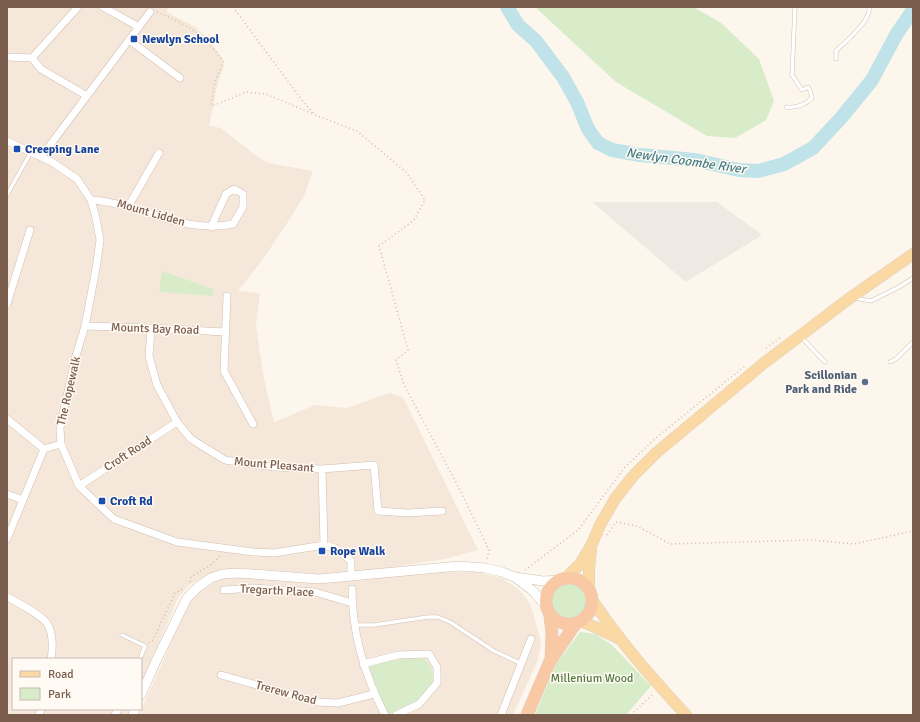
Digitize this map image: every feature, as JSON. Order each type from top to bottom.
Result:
[{"type":"highway","points":[[527,715],[550,661],[578,622],[585,617],[592,605],[590,595],[585,585],[573,579],[563,579],[552,586],[546,599],[552,634],[550,661]]},
{"type":"highway","points":[[549,611],[556,620],[564,624],[578,622]]},
{"type":"main road","points":[[563,579],[579,565],[592,544],[600,525],[615,499],[633,476],[656,453],[800,335],[913,254]]},
{"type":"main road","points":[[592,544],[589,569],[590,595],[620,640],[686,715]]},
{"type":"main road","points":[[578,622],[595,627],[620,640]]},
{"type":"street","points":[[32,58],[78,7]]},
{"type":"street","points":[[103,7],[138,27]]},
{"type":"street","points":[[42,157],[150,11]]},
{"type":"street","points":[[129,40],[180,78]]},
{"type":"street","points":[[7,57],[32,58],[41,68],[87,96]]},
{"type":"street","points":[[7,141],[52,162],[77,179],[91,200]]},
{"type":"street","points":[[128,207],[159,153]]},
{"type":"street","name":"Mount Lidden","points":[[91,200],[105,200],[182,223],[211,227],[233,224],[243,207],[243,194],[234,189],[226,194],[211,227]]},
{"type":"street","name":"The Ropewalk","points":[[91,200],[100,240],[85,326],[75,359],[60,428],[61,444],[79,486],[114,519],[177,542],[253,552],[274,553],[324,545]]},
{"type":"street","points":[[7,304],[30,230]]},
{"type":"street","points":[[227,296],[224,371],[252,424]]},
{"type":"street","name":"Mounts Bay Road","points":[[85,326],[225,332]]},
{"type":"street","name":"Mount Pleasant","points":[[151,328],[149,356],[157,385],[176,422],[191,439],[225,460],[274,467],[322,469],[374,465],[378,511],[408,513],[442,511]]},
{"type":"street","points":[[7,419],[44,449]]},
{"type":"street","name":"Croft Road","points":[[79,486],[176,422]]},
{"type":"street","points":[[44,449],[61,444]]},
{"type":"street","points":[[7,539],[44,449]]},
{"type":"street","points":[[322,469],[324,545],[335,548],[351,562],[351,576]]},
{"type":"street","points":[[7,494],[22,500]]},
{"type":"street","points":[[142,693],[190,589],[211,578],[223,574],[239,573],[319,579],[459,566],[486,568],[515,577],[543,581],[563,579]]},
{"type":"street","points":[[515,577],[532,590],[549,611]]},
{"type":"street","name":"Tregarth Place","points":[[224,590],[253,588],[314,592],[352,603]]},
{"type":"street","points":[[352,589],[355,625],[363,664],[374,694],[385,715]]},
{"type":"street","points":[[7,597],[27,608],[48,624],[52,637],[51,658]]},
{"type":"street","points":[[501,715],[520,663],[531,639]]},
{"type":"street","points":[[363,664],[398,655],[429,654],[437,667],[437,683],[419,704],[396,715]]},
{"type":"street","name":"Trerew Road","points":[[221,675],[317,702],[338,703],[374,694]]},
{"type":"lane","points":[[786,108],[794,108],[807,103],[812,98],[812,91],[808,87],[802,90],[792,75],[795,7]]},
{"type":"lane","points":[[836,59],[836,52],[861,26],[870,12],[869,7]]},
{"type":"lane","points":[[7,195],[31,152]]},
{"type":"lane","points":[[850,298],[871,301],[913,278]]},
{"type":"lane","points":[[800,335],[824,362]]},
{"type":"lane","points":[[890,362],[896,359],[913,342]]},
{"type":"lane","points":[[355,625],[374,625],[428,617],[438,617],[450,622],[494,651],[520,663]]},
{"type":"lane","points":[[122,634],[145,646],[140,658]]},
{"type":"path","points":[[233,7],[301,99],[315,115]]},
{"type":"path","points":[[150,11],[177,20],[197,32],[208,42],[223,61],[216,81],[211,105],[215,105],[246,92],[266,94],[357,131],[406,172],[425,200],[414,220],[379,246],[408,350],[396,360],[404,385],[489,550],[486,568]]},
{"type":"path","points":[[605,538],[616,522],[637,526],[670,544],[812,540],[854,544],[913,532]]},
{"type":"path","points":[[145,646],[153,640],[174,593],[181,589],[190,589],[191,577],[218,559],[223,548]]},
{"type":"path","points":[[631,715],[660,687]]},
{"type":"shaded area","points":[[7,7],[168,7],[167,12],[195,27],[210,41],[224,61],[209,126],[221,128],[268,163],[313,171],[305,194],[293,214],[263,259],[238,291],[260,293],[256,327],[264,379],[274,422],[315,405],[347,408],[389,393],[403,397],[478,550],[445,559],[367,571],[320,574],[239,568],[213,573],[189,585],[178,598],[142,684],[142,658],[12,658],[12,710],[130,710],[128,715],[7,715]]},
{"type":"shaded area","points":[[592,202],[717,202],[762,235],[686,282]]},
{"type":"shaded area","points":[[439,572],[475,572],[502,578],[518,589],[528,600],[533,612],[541,643],[538,660],[513,715],[139,715],[190,600],[205,585],[226,577],[363,579]]},
{"type":"green space","points":[[535,7],[693,7],[720,22],[759,59],[774,101],[766,120],[735,138],[707,136],[616,82]]},
{"type":"green space","points":[[162,271],[213,289],[213,296],[159,292]]},
{"type":"green space","points":[[568,584],[578,587],[583,592],[586,602],[583,612],[578,617],[568,620],[558,617],[553,612],[550,602],[553,592],[558,587]]},
{"type":"green space","name":"Millenium Wood","points":[[580,632],[595,634],[612,645],[651,686],[626,715],[535,715],[556,664]]},
{"type":"green space","points":[[410,658],[424,659],[431,667],[434,681],[414,706],[390,715],[386,711],[369,667],[372,664]]},
{"type":"waterway","name":"Newlyn Coombe River","points":[[507,7],[518,25],[536,41],[563,77],[577,102],[588,129],[598,143],[612,150],[640,155],[695,160],[739,170],[758,171],[784,164],[813,148],[841,118],[872,80],[896,35],[913,10]]},
{"type":"place","name":"Newlyn School","points":[[134,39]]},
{"type":"place","name":"Creeping Lane","points":[[17,149]]},
{"type":"place","name":"Scillonian Park and Ride","points":[[865,382]]},
{"type":"place","name":"Croft Rd","points":[[102,501]]},
{"type":"place","name":"Rope Walk","points":[[322,551]]}]
